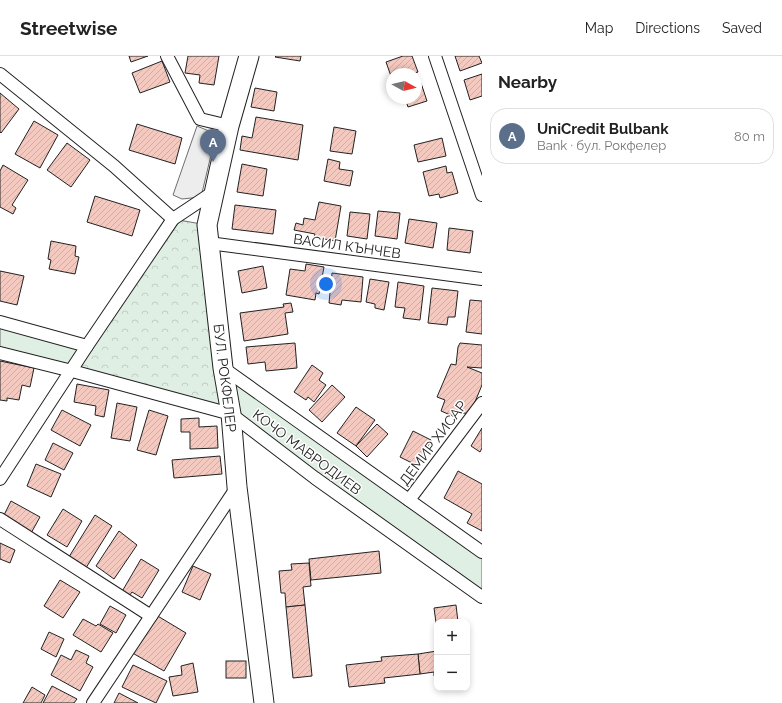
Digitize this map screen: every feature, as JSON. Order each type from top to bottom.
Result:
[{"type":"main road","name":"БУЛ. РОКФЕЛЕР","points":[[249,56],[229,126],[208,225],[223,368],[231,414],[238,487],[264,703]]},
{"type":"street","points":[[167,56],[200,119],[229,126]]},
{"type":"street","points":[[435,56],[482,195]]},
{"type":"street","points":[[0,74],[114,166],[173,219]]},
{"type":"street","points":[[0,479],[87,346],[173,219],[215,191]]},
{"type":"street","name":"ВАСИЛ КЪНЧЕВ","points":[[209,242],[482,279]]},
{"type":"street","points":[[0,322],[87,346]]},
{"type":"street","name":"КОЧО МАВРОДИЕВ","points":[[0,353],[72,370],[231,414],[315,478],[482,597]]},
{"type":"street","name":"КОЧО МАВРОДИЕВ","points":[[223,368],[482,552]]},
{"type":"street","name":"ДЕМИР ХИСАР","points":[[409,500],[482,403]]},
{"type":"street","points":[[93,703],[238,487]]},
{"type":"street","points":[[0,519],[151,616]]},
{"type":"green space","points":[[173,219],[207,225],[231,414],[72,371]]},
{"type":"green space","points":[[0,322],[87,346],[72,371],[0,353]]},
{"type":"green space","points":[[223,368],[482,552],[482,597],[231,414]]},
{"type":"shaded area","points":[[197,126],[216,134],[201,197],[182,199],[173,195]]},
{"type":"building","points":[[129,56],[148,56],[131,62]]},
{"type":"building","points":[[188,56],[219,56],[214,85],[199,83],[200,75],[185,73]]},
{"type":"building","points":[[301,56],[300,61],[275,57]]},
{"type":"building","points":[[403,56],[412,56],[416,68],[388,68],[386,62]]},
{"type":"building","points":[[455,56],[479,56],[482,63],[460,71]]},
{"type":"building","points":[[162,61],[170,82],[140,93],[132,73]]},
{"type":"building","points":[[482,74],[482,96],[470,100],[464,80]]},
{"type":"building","points":[[422,86],[427,101],[422,103]]},
{"type":"building","points":[[255,88],[277,92],[274,111],[251,107]]},
{"type":"building","points":[[0,93],[19,109],[1,133],[0,132]]},
{"type":"building","points":[[407,104],[418,104],[408,107]]},
{"type":"building","points":[[256,117],[303,125],[298,160],[240,150],[242,136],[252,138]]},
{"type":"building","points":[[34,121],[58,135],[40,168],[15,154]]},
{"type":"building","points":[[137,124],[182,138],[175,164],[129,150]]},
{"type":"building","points":[[334,127],[356,131],[352,154],[330,151]]},
{"type":"building","points":[[442,138],[446,156],[418,162],[414,145]]},
{"type":"building","points":[[67,143],[90,160],[71,187],[47,170]]},
{"type":"building","points":[[328,159],[340,162],[339,169],[353,171],[350,186],[324,181]]},
{"type":"building","points":[[242,164],[267,169],[263,196],[237,192]]},
{"type":"building","points":[[3,165],[28,180],[12,205],[16,208],[13,214],[0,207],[0,171]]},
{"type":"building","points":[[446,166],[447,173],[452,172],[458,193],[440,198],[439,194],[429,196],[423,172]]},
{"type":"building","points":[[95,196],[140,210],[132,236],[87,222]]},
{"type":"building","points":[[319,202],[341,206],[335,241],[314,237],[315,234],[294,230],[296,223],[303,225],[304,218],[315,220]]},
{"type":"building","points":[[235,205],[276,210],[273,234],[232,229]]},
{"type":"building","points":[[378,211],[400,213],[397,239],[375,236]]},
{"type":"building","points":[[350,212],[370,214],[367,239],[347,236]]},
{"type":"building","points":[[409,219],[437,223],[433,248],[405,243]]},
{"type":"building","points":[[449,228],[473,231],[470,253],[447,250]]},
{"type":"building","points":[[51,241],[76,246],[75,256],[79,257],[75,274],[49,269],[51,260],[48,259]]},
{"type":"building","points":[[306,264],[324,267],[319,294],[316,293],[315,300],[286,295],[290,269],[305,271]]},
{"type":"building","points":[[263,266],[267,288],[242,293],[238,271]]},
{"type":"building","points":[[0,271],[24,276],[17,305],[0,301]]},
{"type":"building","points":[[332,273],[363,277],[361,302],[342,300],[341,305],[329,303]]},
{"type":"building","points":[[370,279],[389,282],[384,310],[375,308],[375,304],[366,302]]},
{"type":"building","points":[[398,282],[424,286],[420,320],[403,318],[405,308],[395,307]]},
{"type":"building","points":[[432,288],[458,291],[455,317],[448,317],[447,325],[428,323]]},
{"type":"building","points":[[470,300],[482,301],[482,334],[466,332]]},
{"type":"building","points":[[291,303],[293,312],[285,313],[288,334],[244,341],[240,313],[284,307],[283,304]]},
{"type":"building","points":[[295,343],[297,368],[266,371],[265,362],[248,364],[246,347]]},
{"type":"building","points":[[460,343],[482,345],[482,368],[467,367],[482,373],[482,385],[470,414],[457,412],[455,417],[441,411],[445,400],[437,397],[451,364],[456,365],[458,347]]},
{"type":"building","points":[[0,361],[34,368],[30,387],[22,385],[19,400],[7,398],[7,401],[0,400]]},
{"type":"building","points":[[312,365],[323,373],[319,380],[326,385],[314,402],[308,397],[306,400],[294,392]]},
{"type":"building","points":[[77,384],[109,390],[104,417],[95,415],[96,406],[74,402]]},
{"type":"building","points":[[332,385],[345,397],[322,422],[309,410]]},
{"type":"building","points":[[117,403],[137,407],[130,441],[111,438]]},
{"type":"building","points":[[356,407],[375,420],[356,446],[337,433]]},
{"type":"building","points":[[62,410],[91,425],[80,446],[51,430]]},
{"type":"building","points":[[149,410],[168,416],[156,455],[137,450]]},
{"type":"building","points":[[199,418],[199,427],[217,426],[218,448],[190,449],[190,432],[181,432],[181,419]]},
{"type":"building","points":[[377,424],[388,434],[367,457],[356,446]]},
{"type":"building","points":[[482,428],[482,448],[480,452],[471,446]]},
{"type":"building","points":[[413,431],[431,440],[418,466],[400,457]]},
{"type":"building","points":[[53,443],[73,453],[64,470],[45,460]]},
{"type":"building","points":[[220,456],[222,474],[174,478],[172,460]]},
{"type":"building","points":[[36,464],[61,474],[51,497],[27,486]]},
{"type":"building","points":[[458,471],[482,484],[482,531],[467,523],[472,514],[444,498]]},
{"type":"building","points":[[11,501],[40,517],[30,535],[2,519]]},
{"type":"building","points":[[63,509],[82,521],[67,547],[47,535]]},
{"type":"building","points":[[95,515],[112,526],[84,571],[67,560]]},
{"type":"building","points":[[119,531],[137,545],[114,579],[96,566]]},
{"type":"building","points":[[0,543],[15,550],[10,563],[0,559]]},
{"type":"building","points":[[379,551],[381,573],[311,580],[309,559]]},
{"type":"building","points":[[141,559],[159,570],[142,598],[132,592],[127,599],[120,595]]},
{"type":"building","points":[[309,563],[311,586],[303,587],[305,605],[286,607],[285,593],[281,593],[279,571],[292,570],[291,564]]},
{"type":"building","points":[[193,566],[211,574],[200,600],[182,592]]},
{"type":"building","points":[[60,580],[80,592],[63,618],[44,606]]},
{"type":"building","points":[[305,605],[312,676],[293,678],[286,607]]},
{"type":"building","points":[[456,605],[458,619],[436,619],[434,608]]},
{"type":"building","points":[[110,606],[126,615],[116,633],[100,624]]},
{"type":"building","points":[[156,615],[186,633],[164,671],[129,651]]},
{"type":"building","points":[[83,619],[96,626],[98,624],[113,633],[101,652],[73,635]]},
{"type":"building","points":[[49,632],[64,639],[56,657],[41,649]]},
{"type":"building","points":[[76,650],[89,656],[86,663],[93,667],[80,691],[51,675],[61,655],[71,660]]},
{"type":"building","points":[[434,651],[434,672],[420,674],[418,654]]},
{"type":"building","points":[[418,654],[420,674],[384,678],[385,683],[349,687],[346,665],[382,661],[381,657]]},
{"type":"building","points":[[226,661],[246,661],[246,678],[226,678]]},
{"type":"building","points":[[193,663],[198,692],[173,696],[169,677],[182,675],[181,666]]},
{"type":"building","points":[[133,665],[167,681],[156,703],[122,687]]},
{"type":"building","points":[[52,686],[77,699],[74,703],[43,703]]},
{"type":"building","points":[[32,687],[45,695],[41,703],[23,703]]},
{"type":"building","points":[[119,693],[138,703],[114,703]]},
{"type":"place","name":"UniCredit Bulbank","points":[[213,162]]}]
